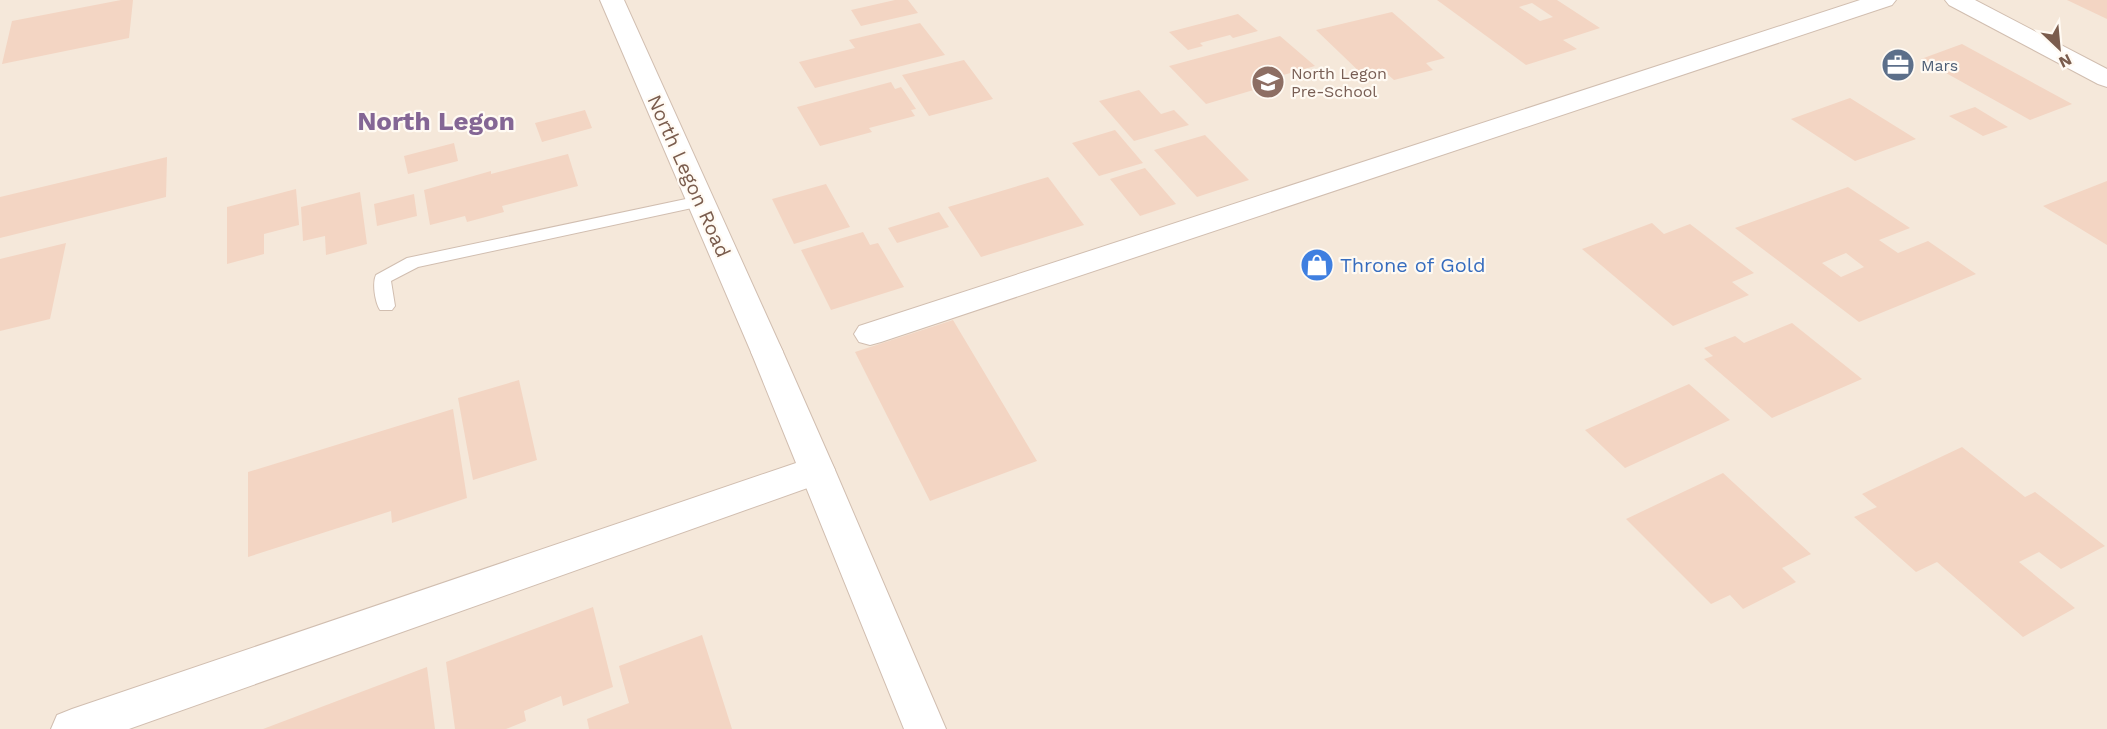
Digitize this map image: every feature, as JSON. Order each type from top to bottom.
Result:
[{"type":"street","name":"North Legon Road","points":[[612,0],[817,470]]},
{"type":"street","points":[[870,334],[1884,0]]},
{"type":"street","points":[[1957,0],[2107,79]]},
{"type":"street","points":[[72,729],[817,470],[925,729]]},
{"type":"lane","points":[[386,306],[382,279],[413,262],[700,201]]},
{"type":"shaded area","points":[[0,0],[2107,0],[2107,729],[0,729]]},
{"type":"building","points":[[121,0],[133,0],[129,38],[2,64],[12,21]]},
{"type":"building","points":[[895,0],[908,0],[918,13],[861,26],[851,10]]},
{"type":"building","points":[[1437,0],[1557,0],[1600,28],[1563,40],[1577,49],[1526,65]],"holes":[[[1532,3],[1553,17],[1540,21],[1519,7]]]},
{"type":"building","points":[[2067,0],[2107,0],[2107,19]]},
{"type":"building","points":[[1392,12],[1445,58],[1426,63],[1433,70],[1394,80],[1386,73],[1366,78],[1316,30]]},
{"type":"building","points":[[1238,14],[1258,31],[1200,43],[1203,46],[1188,50],[1169,32]]},
{"type":"building","points":[[920,23],[945,55],[815,88],[799,62],[855,48],[849,40]]},
{"type":"building","points":[[1280,36],[1315,66],[1252,84],[1257,89],[1206,104],[1169,66]]},
{"type":"building","points":[[1962,44],[2072,104],[2030,120],[1921,59]]},
{"type":"building","points":[[964,60],[993,99],[929,116],[902,75]]},
{"type":"building","points":[[891,82],[895,89],[901,87],[916,109],[911,110],[915,116],[869,128],[872,132],[820,146],[797,107]]},
{"type":"building","points":[[1139,90],[1161,114],[1174,110],[1189,125],[1134,141],[1099,101]]},
{"type":"building","points":[[1850,98],[1916,139],[1855,161],[1791,119]]},
{"type":"building","points":[[1975,107],[2008,127],[1983,136],[1949,116]]},
{"type":"building","points":[[585,110],[592,128],[542,142],[535,123]]},
{"type":"building","points":[[1115,130],[1143,163],[1099,176],[1072,143]]},
{"type":"building","points":[[1205,135],[1249,180],[1197,197],[1154,150]]},
{"type":"building","points":[[454,143],[458,161],[408,174],[404,156]]},
{"type":"building","points":[[568,154],[578,186],[502,206],[504,212],[467,222],[465,216],[430,225],[424,190],[491,171],[491,174]]},
{"type":"building","points":[[167,157],[166,197],[0,238],[0,197]]},
{"type":"building","points":[[1145,168],[1176,204],[1140,216],[1110,179]]},
{"type":"building","points":[[1048,177],[1084,225],[981,257],[948,207]]},
{"type":"building","points":[[2107,181],[2107,245],[2043,206]]},
{"type":"building","points":[[826,184],[850,227],[794,244],[772,199]]},
{"type":"building","points":[[1848,187],[1910,228],[1879,240],[1898,253],[1928,241],[1976,274],[1859,322],[1735,228]],"holes":[[[1846,253],[1864,267],[1841,277],[1822,263]]]},
{"type":"building","points":[[296,189],[299,225],[264,234],[264,254],[227,264],[227,207]]},
{"type":"building","points":[[360,192],[367,244],[326,255],[325,236],[303,241],[301,207]]},
{"type":"building","points":[[414,194],[417,216],[377,226],[374,204]]},
{"type":"building","points":[[939,212],[949,227],[897,243],[888,228]]},
{"type":"building","points":[[1652,223],[1664,234],[1690,224],[1754,273],[1732,282],[1749,295],[1673,326],[1582,249]]},
{"type":"building","points":[[863,232],[870,245],[878,243],[904,287],[831,310],[801,250]]},
{"type":"building","points":[[66,243],[50,319],[0,331],[0,259]]},
{"type":"building","points":[[953,320],[1037,461],[930,501],[855,352]]},
{"type":"building","points":[[1792,323],[1862,379],[1772,418],[1704,359],[1713,356],[1704,348],[1735,336],[1744,343]]},
{"type":"building","points":[[519,380],[537,460],[473,480],[458,398]]},
{"type":"building","points":[[1689,384],[1730,420],[1625,468],[1585,430]]},
{"type":"building","points":[[453,409],[467,498],[392,523],[391,511],[248,557],[248,472]]},
{"type":"building","points":[[1962,447],[2025,497],[2035,492],[2105,546],[2061,569],[2039,552],[2019,562],[2075,608],[2023,637],[1937,562],[1916,572],[1854,517],[1877,507],[1862,494]]},
{"type":"building","points":[[1723,473],[1811,554],[1782,568],[1796,582],[1743,609],[1730,595],[1711,604],[1626,519]]},
{"type":"building","points":[[593,607],[613,687],[563,706],[561,696],[524,711],[526,721],[506,729],[455,729],[446,662]]},
{"type":"building","points":[[702,635],[732,729],[589,729],[587,719],[629,703],[619,666]]},
{"type":"building","points":[[427,667],[435,729],[263,729]]},
{"type":"place","name":"Mars","points":[[1898,65]]},
{"type":"place","name":"North Legon Pre-School","points":[[1268,82]]},
{"type":"place","name":"Throne of Gold","points":[[1317,265]]},
{"type":"district","name":"North Legon","points":[[436,121]]}]
